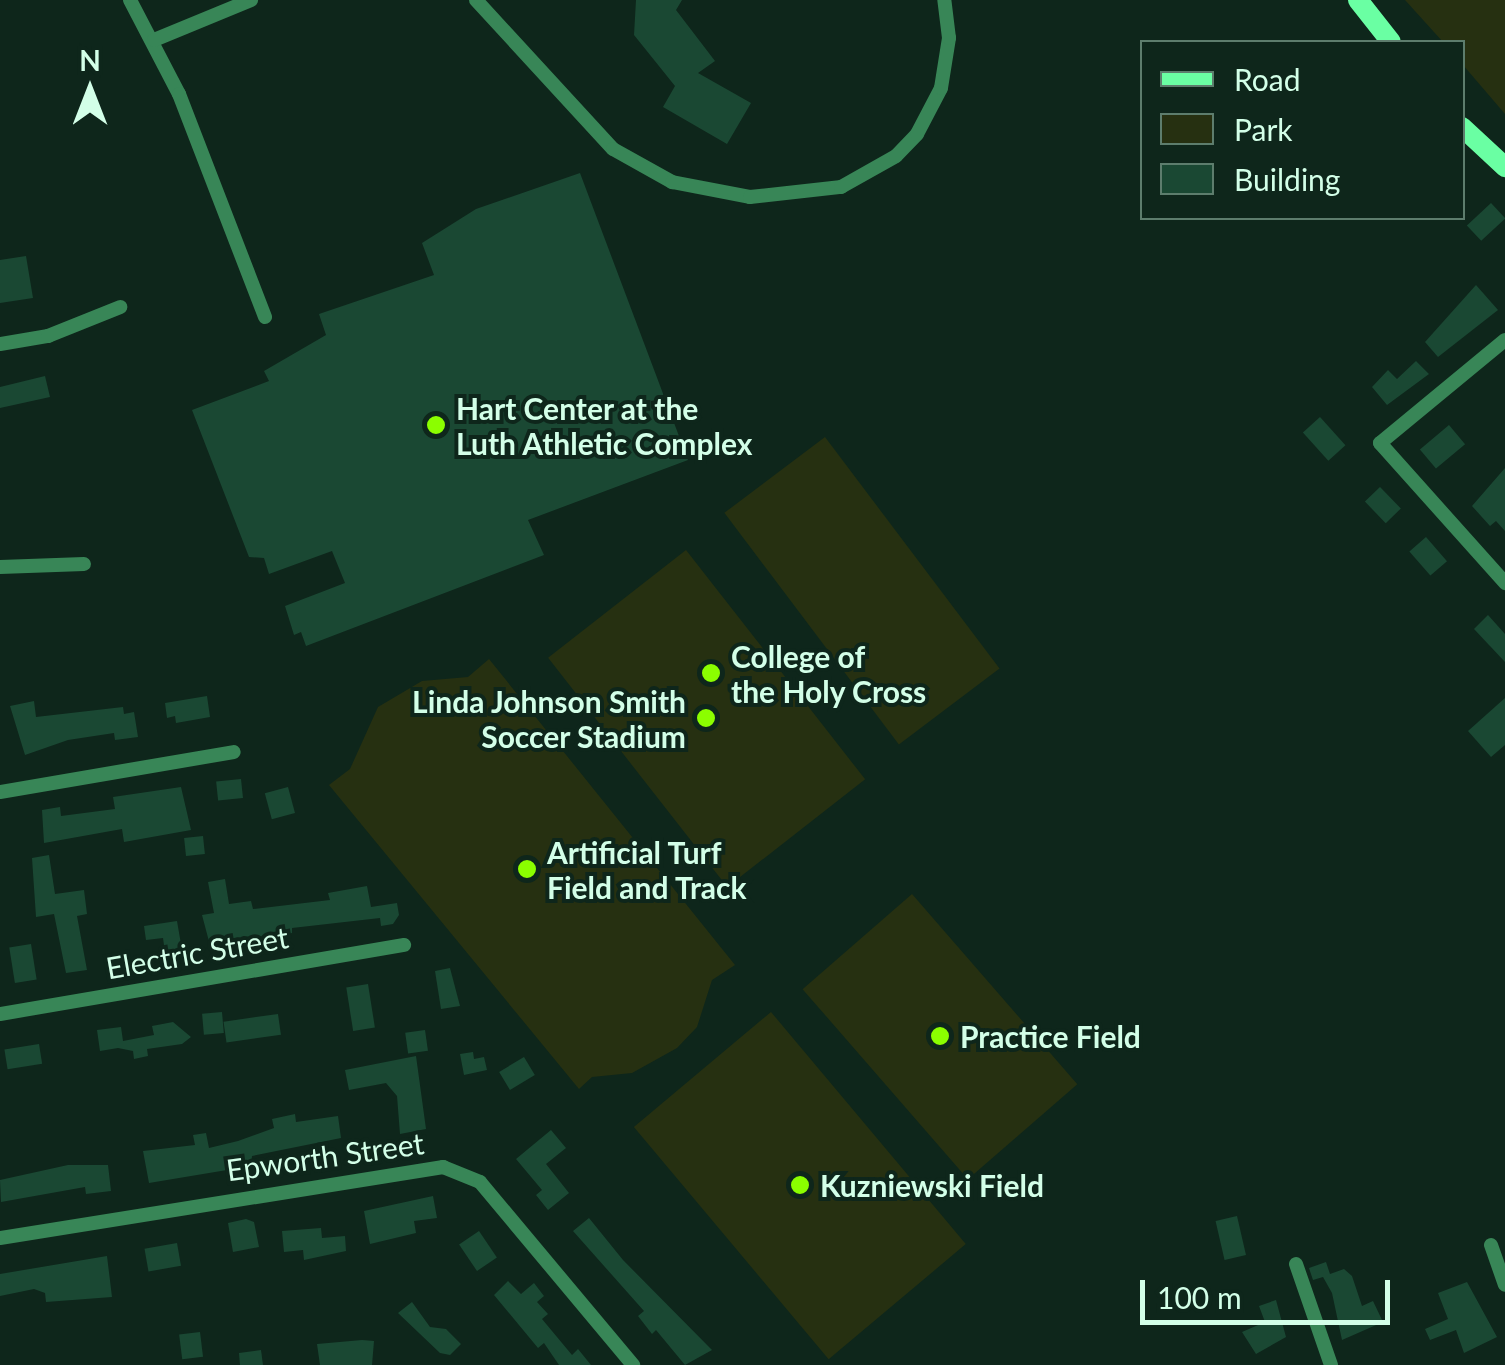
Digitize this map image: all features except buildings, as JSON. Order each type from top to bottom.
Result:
[{"type":"main road","points":[[1358,0],[1390,40]]},
{"type":"main road","points":[[1465,130],[1505,167]]},
{"type":"street","points":[[130,0],[154,40],[265,317]]},
{"type":"street","points":[[154,40],[251,0]]},
{"type":"street","points":[[476,0],[613,149],[672,182],[750,197],[840,187],[896,156],[917,134],[941,88],[949,38],[944,0]]},
{"type":"street","points":[[0,344],[48,336],[120,308]]},
{"type":"street","points":[[1505,340],[1380,442],[1505,583]]},
{"type":"street","points":[[0,566],[84,564]]},
{"type":"street","points":[[0,792],[234,752]]},
{"type":"street","name":"Electric Street","points":[[0,1014],[404,945]]},
{"type":"street","name":"Epworth Street","points":[[0,1238],[425,1167],[462,1171],[498,1202],[633,1365]]},
{"type":"street","points":[[1490,1246],[1505,1286]]},
{"type":"street","points":[[1296,1264],[1331,1365]]},
{"type":"green space","points":[[1405,0],[1505,0],[1505,114],[1465,67],[1465,40],[1441,40]]},
{"type":"green space","points":[[825,437],[1000,669],[899,744],[724,513]]},
{"type":"green space","name":"Linda Johnson Smith Soccer Stadium","points":[[686,550],[865,779],[727,887],[548,658]]},
{"type":"green space","points":[[489,659],[735,965],[712,980],[697,1027],[677,1048],[632,1073],[592,1077],[579,1089],[329,785],[350,769],[378,707],[422,681],[468,677]]},
{"type":"green space","name":"Practice Field","points":[[912,894],[1077,1084],[968,1179],[803,989]]},
{"type":"green space","name":"Kuzniewski Field","points":[[771,1012],[966,1244],[829,1359],[634,1127]]},
{"type":"place","name":"Hart Center at the Luth Athletic Complex","points":[[436,425]]},
{"type":"place","name":"College of the Holy Cross","points":[[711,673]]},
{"type":"place","name":"Linda Johnson Smith Soccer Stadium","points":[[706,718]]},
{"type":"place","name":"Artificial Turf Field and Track","points":[[527,869]]},
{"type":"place","name":"Practice Field","points":[[940,1036]]},
{"type":"place","name":"Kuzniewski Field","points":[[800,1185]]}]
